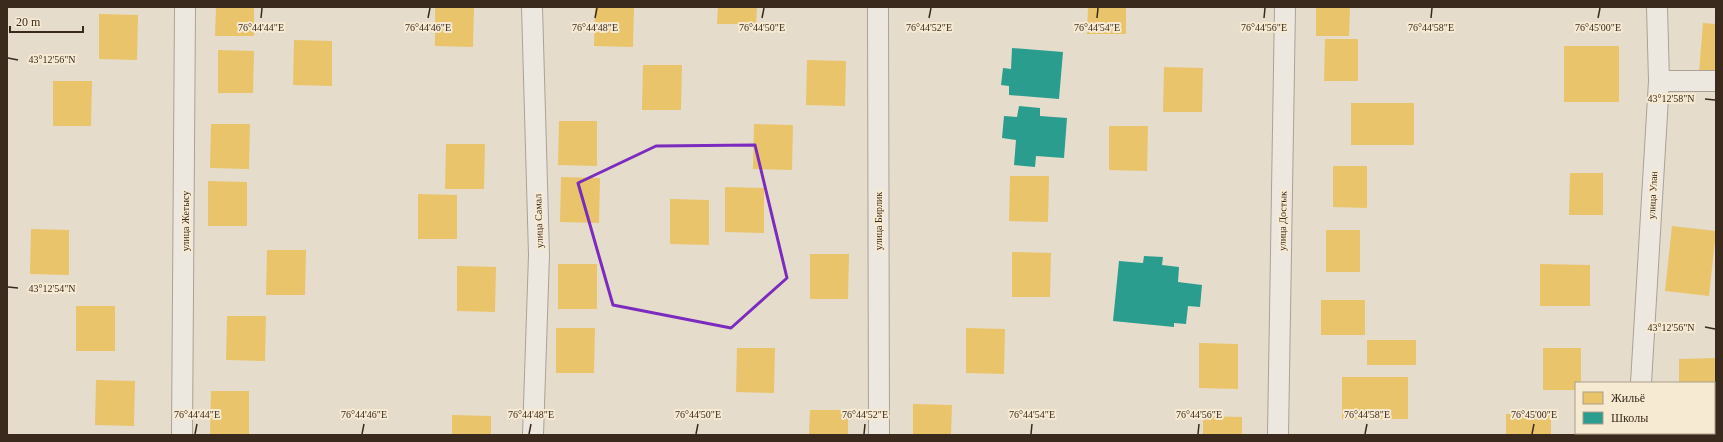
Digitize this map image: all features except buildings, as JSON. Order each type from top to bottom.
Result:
[{"type":"street","name":"улица Жетысу","points":[[182,435],[185,223],[185,7]]},
{"type":"street","name":"улица Самал","points":[[532,7],[539,255],[533,435]]},
{"type":"street","name":"улица Бирлик","points":[[878,7],[879,435]]},
{"type":"street","name":"улица Достык","points":[[1278,435],[1285,7]]},
{"type":"street","name":"улица Улан","points":[[1641,382],[1659,81],[1657,7]]},
{"type":"street","points":[[1659,81],[1716,81]]},
{"type":"highlighted area","points":[[755,145],[787,278],[731,328],[613,305],[578,183],[656,146]]}]
